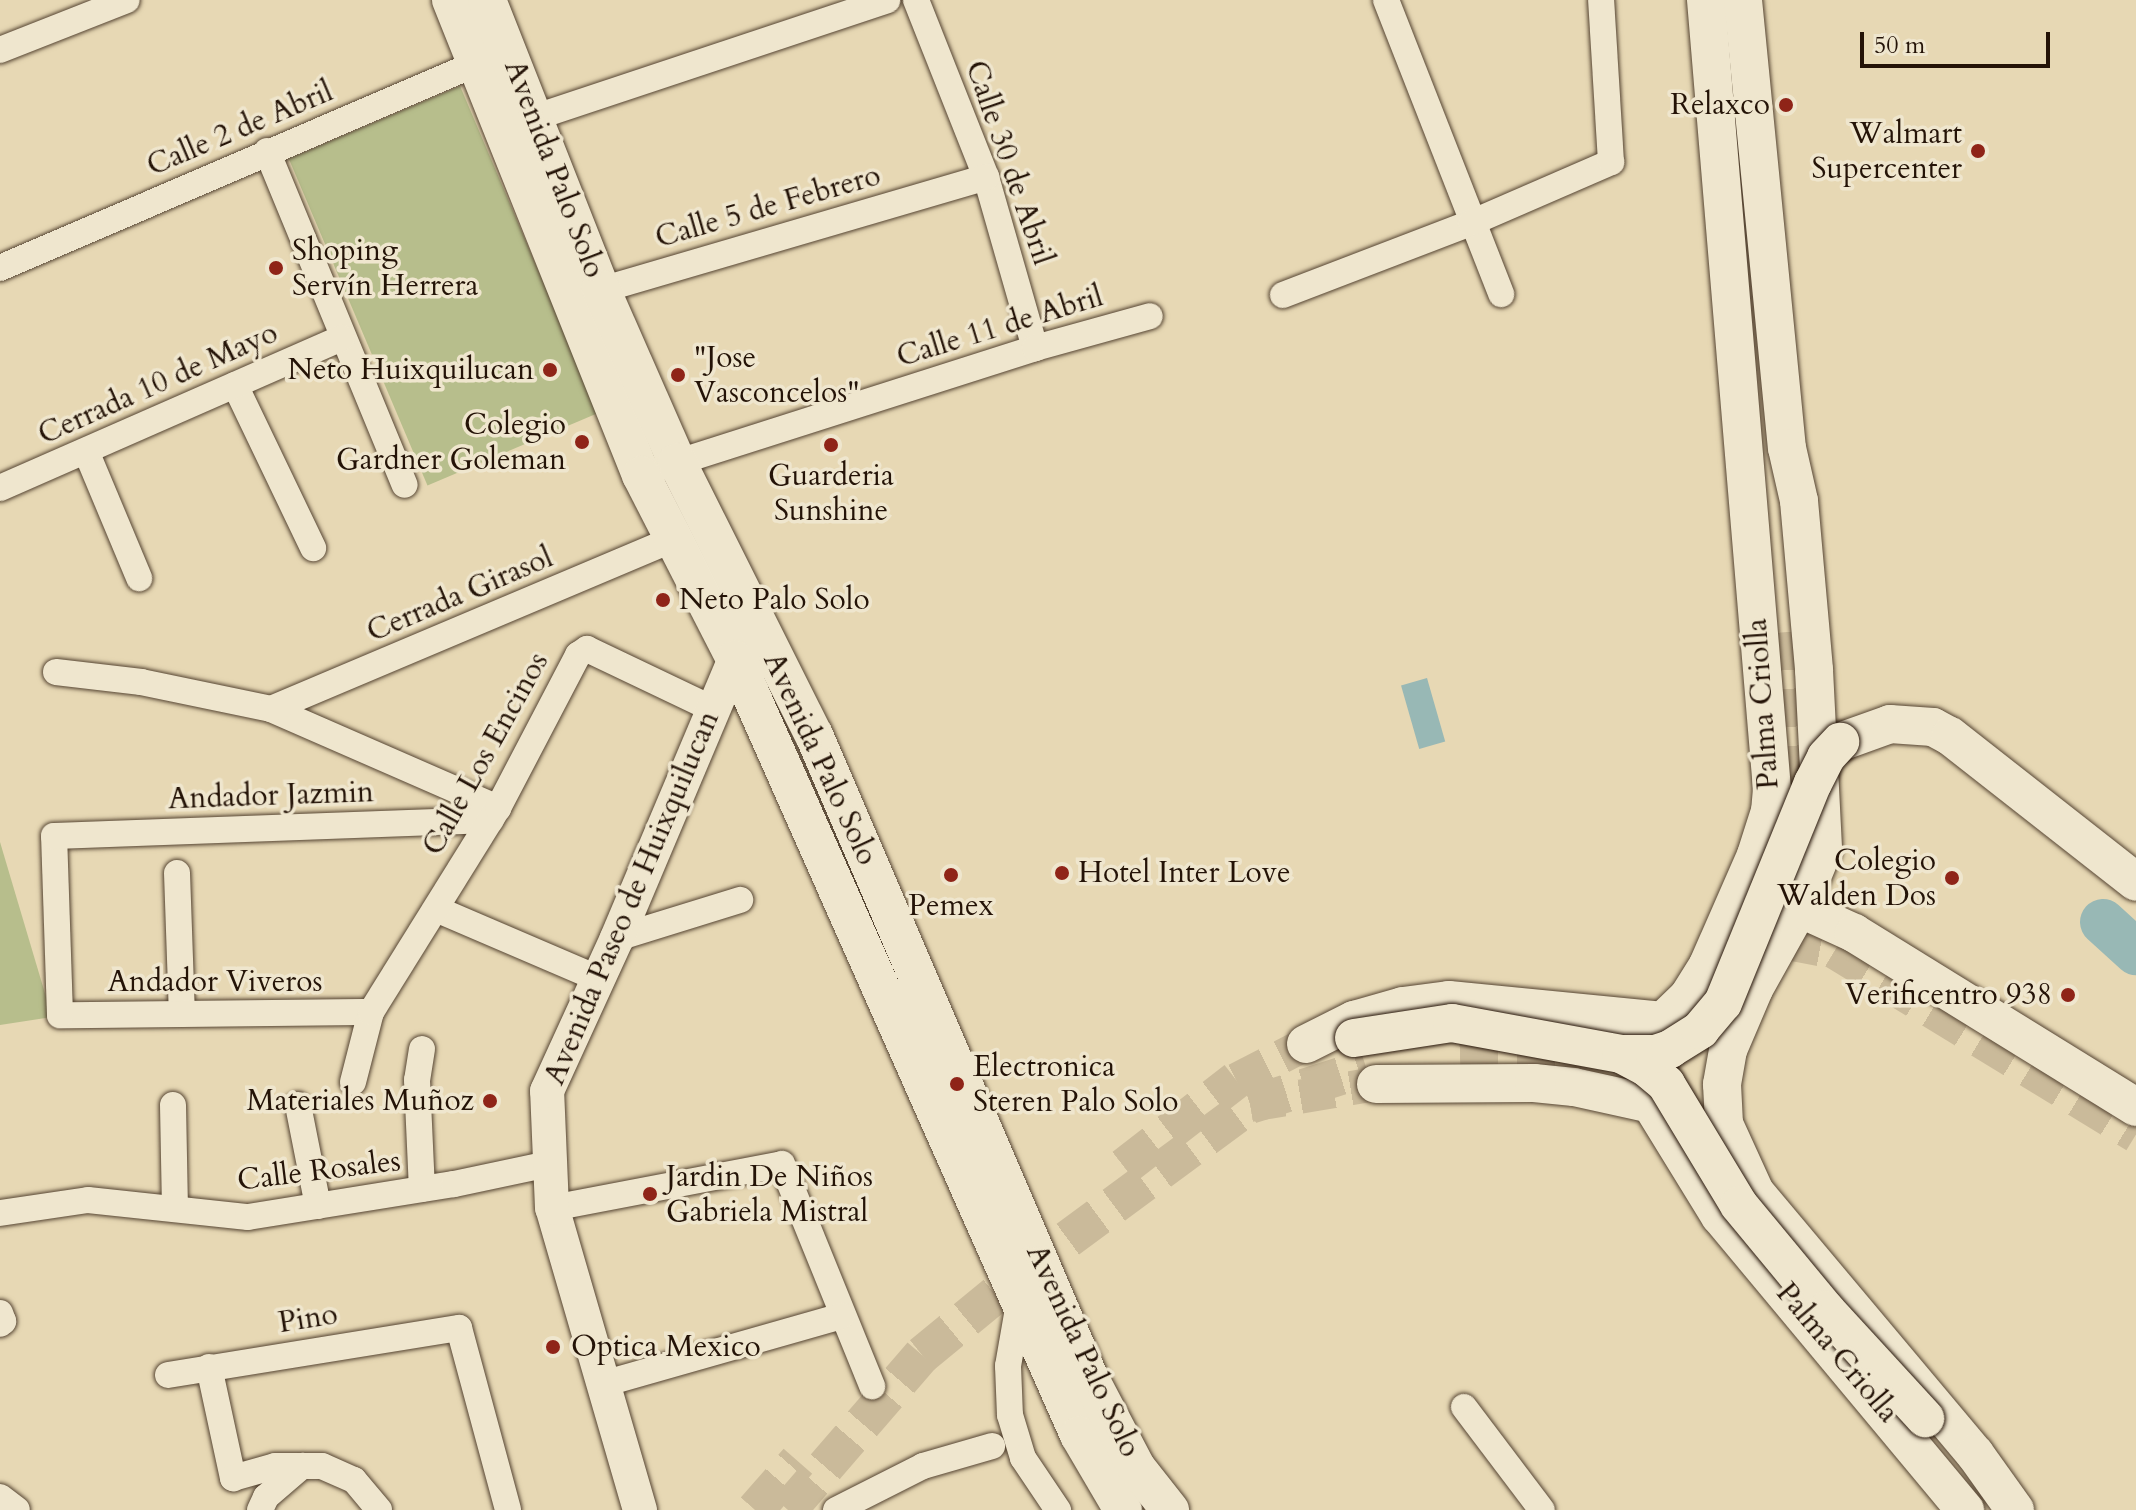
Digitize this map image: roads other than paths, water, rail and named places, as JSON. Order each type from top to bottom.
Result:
[{"type":"main road","name":"Avenida Palo Solo","points":[[451,0],[491,57],[518,123],[584,294],[641,475],[735,659],[1079,1435],[1123,1510]]},
{"type":"main road","name":"Avenida Palo Solo","points":[[487,0],[491,57]]},
{"type":"main road","name":"Palma Criolla","points":[[1706,0],[1772,789],[1770,811],[1740,895],[1708,965],[1689,996],[1663,1021],[1648,1061],[1651,1104],[1720,1216],[1965,1510]]},
{"type":"main road","name":"Palma Criolla","points":[[1743,0],[1787,448],[1799,501],[1823,850],[1787,930],[1754,989],[1728,1050],[1722,1084],[1724,1124],[1755,1192],[1974,1453],[2015,1510]]},
{"type":"main road","name":"Avenida Palo Solo","points":[[584,294],[677,462],[814,735],[1089,1377],[1136,1467],[1170,1510]]},
{"type":"main road","points":[[1786,632],[1775,504],[1787,448]]},
{"type":"main road","points":[[1365,1064],[1452,1023],[1621,1054],[1655,1054],[1670,1049],[1700,1030],[1723,1003],[1813,783],[1833,749],[1859,732],[1890,724],[1933,727],[1950,736],[2136,882]]},
{"type":"main road","points":[[1740,895],[1787,930],[1854,933],[2136,1107]]},
{"type":"main road","points":[[1651,1104],[1574,1087],[1365,1064],[1306,1044],[1354,1020],[1403,1006],[1449,1000],[1663,1021]]},
{"type":"main road","points":[[905,1044],[941,1028]]},
{"type":"main road","points":[[1621,1054],[1666,1084],[1739,1205],[1826,1310],[1925,1418],[1974,1453]]},
{"type":"main road","points":[[1365,1064],[1460,1058]]},
{"type":"main road","points":[[1747,1248],[1760,1250],[1771,1247],[1780,1230],[1776,1217]]},
{"type":"street","points":[[0,50],[127,0]]},
{"type":"street","points":[[518,123],[887,0]]},
{"type":"street","name":"Calle 30 de Abril","points":[[916,0],[986,177],[1035,348]]},
{"type":"street","points":[[1386,0],[1501,294]]},
{"type":"street","points":[[1283,295],[1471,223],[1611,162],[1601,0]]},
{"type":"street","name":"Calle 2 de Abril","points":[[0,268],[491,57]]},
{"type":"street","points":[[267,151],[405,485]]},
{"type":"street","name":"Calle 5 de Febrero","points":[[584,294],[986,177]]},
{"type":"street","name":"Calle 11 de Abril","points":[[641,475],[1035,348],[1150,316]]},
{"type":"street","name":"Cerrada 10 de Mayo","points":[[0,488],[342,338]]},
{"type":"street","points":[[235,385],[313,548]]},
{"type":"street","points":[[86,451],[139,578]]},
{"type":"street","name":"Cerrada Girasol","points":[[271,709],[674,539]]},
{"type":"street","name":"Avenida Paseo de Huixquilucan","points":[[640,1510],[552,1208],[547,1091],[617,938],[752,616]]},
{"type":"street","name":"Calle Los Encinos","points":[[353,1082],[371,1012],[494,814],[583,650],[713,709]]},
{"type":"street","points":[[56,672],[141,682],[271,709],[494,814]]},
{"type":"street","name":"Andador Jazmin","points":[[60,1015],[54,836],[494,814]]},
{"type":"street","points":[[177,873],[182,1014]]},
{"type":"street","points":[[617,938],[740,900]]},
{"type":"street","points":[[436,909],[599,979]]},
{"type":"street","name":"Andador Viveros","points":[[60,1015],[371,1012]]},
{"type":"street","points":[[422,1049],[417,1080],[422,1189]]},
{"type":"street","points":[[173,1105],[175,1209]]},
{"type":"street","points":[[298,1105],[318,1206]]},
{"type":"street","name":"Calle Rosales","points":[[0,1213],[88,1200],[248,1217],[422,1189],[549,1164]]},
{"type":"street","points":[[552,1208],[782,1164],[872,1386]]},
{"type":"street","points":[[1019,1303],[1008,1366],[1010,1415],[1023,1458],[1058,1510]]},
{"type":"street","points":[[603,1384],[842,1316]]},
{"type":"street","name":"Pino","points":[[168,1375],[459,1328],[508,1510]]},
{"type":"street","points":[[209,1367],[233,1478],[275,1466],[322,1466],[354,1480],[379,1510]]},
{"type":"street","points":[[1464,1407],[1542,1510]]},
{"type":"street","points":[[836,1510],[923,1466],[992,1446]]},
{"type":"street","points":[[260,1510],[266,1497],[302,1466]]},
{"type":"street","points":[[0,1497],[17,1510]]},
{"type":"water","points":[[1427,678],[1445,741],[1419,749],[1401,685]]},
{"type":"waterway","points":[[2103,922],[2136,952]]},
{"type":"tunnel","points":[[1786,632],[1802,822]]},
{"type":"tunnel","points":[[1763,947],[1783,940],[1835,950],[2136,1134]]},
{"type":"tunnel","points":[[1236,1080],[1306,1044]]},
{"type":"tunnel","points":[[1460,1058],[1573,1053]]},
{"type":"tunnel","points":[[788,1510],[922,1355],[1022,1273],[1250,1105],[1366,1068]]},
{"type":"tunnel","points":[[1124,1167],[1236,1080]]},
{"type":"tunnel","points":[[1250,1105],[1376,1084]]},
{"type":"tunnel","points":[[755,1510],[798,1461]]},
{"type":"place","name":"Relaxco","points":[[1786,105]]},
{"type":"place","name":"Walmart Supercenter","points":[[1978,151]]},
{"type":"place","name":"Shoping Servín Herrera","points":[[276,268]]},
{"type":"place","name":"Neto Huixquilucan","points":[[550,370]]},
{"type":"place","name":"\"Jose Vasconcelos\"","points":[[678,375]]},
{"type":"place","name":"Colegio Gardner Goleman","points":[[582,442]]},
{"type":"place","name":"Guarderia Sunshine","points":[[831,445]]},
{"type":"place","name":"Neto Palo Solo","points":[[663,600]]},
{"type":"place","name":"Hotel Inter Love","points":[[1062,873]]},
{"type":"place","name":"Pemex","points":[[951,875]]},
{"type":"place","name":"Colegio Walden Dos","points":[[1952,878]]},
{"type":"place","name":"Verificentro 938","points":[[2068,995]]},
{"type":"place","name":"Electronica Steren Palo Solo","points":[[957,1084]]},
{"type":"place","name":"Materiales Muñoz","points":[[490,1101]]},
{"type":"place","name":"Jardin De Niños Gabriela Mistral","points":[[650,1194]]},
{"type":"place","name":"Optica Mexico","points":[[553,1347]]}]
